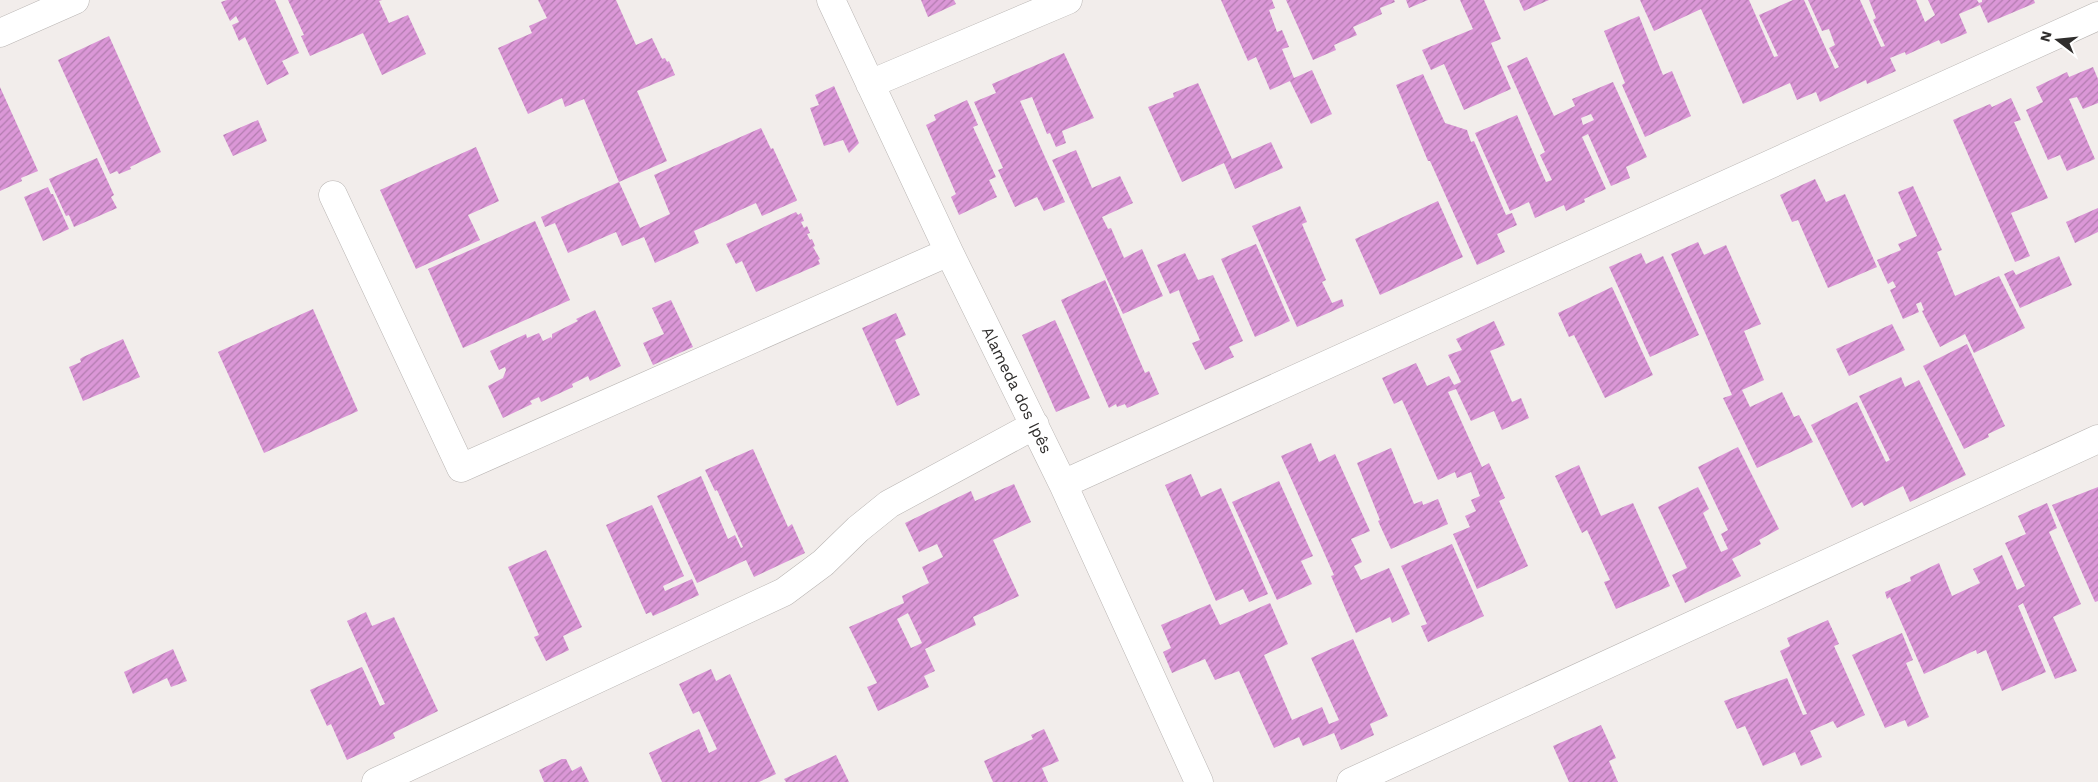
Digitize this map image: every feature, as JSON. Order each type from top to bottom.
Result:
[{"type":"street","points":[[0,33],[75,0]]},
{"type":"street","name":"Alameda dos Ipês","points":[[831,0],[949,252],[1063,484],[1199,782]]},
{"type":"street","points":[[870,84],[1068,0]]},
{"type":"street","points":[[1063,484],[2098,16]]},
{"type":"street","points":[[333,195],[461,468],[949,252]]},
{"type":"street","points":[[376,782],[784,592],[823,564],[858,529],[888,504],[1035,425]]},
{"type":"street","points":[[1351,782],[2098,439]]},
{"type":"building","points":[[227,0],[275,0],[299,53],[282,61],[289,74],[267,85],[245,37],[239,41],[232,25],[239,22],[236,16],[230,21],[221,2]]},
{"type":"building","points":[[288,0],[382,0],[379,1],[389,23],[408,15],[426,54],[382,75],[363,33],[310,56],[301,36],[304,35]]},
{"type":"building","points":[[538,0],[616,0],[636,45],[652,38],[662,59],[665,58],[667,62],[669,61],[675,75],[637,91],[667,161],[619,182],[584,99],[565,107],[562,98],[528,114],[498,48],[532,33],[529,26],[547,18]]},
{"type":"building","points":[[921,0],[954,0],[956,4],[928,17]]},
{"type":"building","points":[[1221,0],[1272,0],[1275,8],[1269,10],[1277,32],[1282,30],[1289,47],[1282,49],[1294,78],[1312,70],[1332,114],[1311,124],[1290,81],[1270,90],[1256,57],[1248,61]]},
{"type":"building","points":[[1286,0],[1394,0],[1395,2],[1380,8],[1382,14],[1353,27],[1357,35],[1334,45],[1336,50],[1313,60]]},
{"type":"building","points":[[1406,0],[1428,0],[1409,8]]},
{"type":"building","points":[[1460,0],[1484,0],[1501,39],[1491,43],[1511,89],[1464,110],[1444,64],[1431,70],[1422,50],[1473,29]]},
{"type":"building","points":[[1519,0],[1549,0],[1524,11]]},
{"type":"building","points":[[1640,0],[1749,0],[1774,57],[1778,56],[1759,15],[1793,0],[1804,0],[1835,69],[1839,67],[1829,48],[1835,45],[1829,29],[1822,31],[1808,0],[1860,0],[1881,47],[1885,46],[1873,20],[1876,18],[1869,0],[1916,0],[1925,22],[1935,15],[1928,0],[1977,0],[1979,3],[1982,0],[2034,0],[2035,3],[1988,23],[1980,5],[1959,14],[1967,33],[1941,44],[1939,40],[1906,55],[1905,52],[1890,58],[1896,71],[1867,84],[1866,80],[1820,102],[1816,92],[1797,100],[1790,83],[1743,104],[1701,9],[1654,31]]},
{"type":"building","points":[[1639,16],[1663,75],[1672,71],[1691,116],[1645,137],[1622,85],[1625,83],[1604,31]]},
{"type":"building","points":[[109,36],[161,152],[119,174],[117,171],[110,174],[58,60]]},
{"type":"building","points":[[1064,53],[1094,118],[1062,131],[1066,143],[1056,147],[1050,133],[1047,134],[1032,97],[1020,101],[1065,202],[1044,211],[1037,197],[1015,207],[998,170],[1003,168],[974,102],[996,93],[992,84]]},
{"type":"building","points":[[1527,57],[1554,116],[1575,106],[1572,99],[1613,82],[1647,157],[1626,167],[1630,178],[1611,186],[1588,134],[1582,137],[1606,189],[1584,199],[1585,202],[1566,211],[1564,205],[1535,218],[1529,202],[1510,211],[1475,133],[1517,115],[1546,182],[1552,180],[1540,155],[1545,152],[1507,66]],"holes":[[[1591,114],[1594,120],[1583,125],[1581,118]]]},
{"type":"building","points":[[2093,67],[2098,79],[2098,103],[2083,109],[2077,97],[2069,99],[2095,159],[2067,171],[2060,155],[2048,160],[2026,110],[2043,102],[2036,87],[2067,72],[2069,77]]},
{"type":"building","points":[[1423,74],[1445,123],[1467,130],[1471,142],[1474,141],[1506,215],[1512,213],[1517,225],[1497,234],[1505,252],[1477,265],[1430,161],[1428,161],[1396,85]]},
{"type":"building","points":[[1198,83],[1232,159],[1271,142],[1283,168],[1235,189],[1224,163],[1182,182],[1148,107],[1174,97],[1173,93]]},
{"type":"building","points":[[834,86],[859,143],[849,153],[843,140],[824,146],[810,108],[819,105],[815,95]]},
{"type":"building","points":[[0,87],[38,171],[21,178],[22,181],[0,191]]},
{"type":"building","points":[[2011,98],[2021,120],[2014,122],[2048,198],[2011,213],[2030,256],[2015,262],[1953,120],[1990,104],[1992,107]]},
{"type":"building","points":[[967,100],[978,125],[973,127],[996,177],[989,180],[997,197],[959,215],[951,197],[956,194],[926,125],[936,120],[934,115]]},
{"type":"building","points":[[258,120],[267,141],[233,156],[223,135]]},
{"type":"building","points":[[761,128],[771,149],[773,148],[796,201],[762,216],[756,203],[694,231],[699,243],[655,263],[644,237],[622,246],[616,232],[568,253],[555,223],[545,227],[541,217],[619,182],[640,228],[670,214],[654,175]]},
{"type":"building","points":[[476,147],[499,201],[468,215],[480,240],[416,269],[380,190]]},
{"type":"building","points":[[1076,150],[1092,188],[1120,176],[1133,203],[1102,217],[1108,229],[1111,228],[1124,258],[1142,249],[1163,296],[1123,314],[1052,160]]},
{"type":"building","points":[[97,158],[114,195],[111,197],[117,208],[74,227],[69,215],[66,216],[49,179]]},
{"type":"building","points":[[1815,179],[1826,202],[1845,194],[1877,267],[1828,288],[1798,220],[1792,222],[1780,195]]},
{"type":"building","points":[[1913,186],[1942,250],[1937,252],[1955,296],[1999,276],[2025,328],[1974,353],[1965,334],[1940,347],[1922,311],[1924,310],[1921,302],[1916,304],[1919,312],[1903,319],[1890,290],[1896,287],[1893,281],[1888,284],[1877,260],[1901,250],[1898,244],[1917,236],[1898,192]]},
{"type":"building","points":[[48,187],[69,229],[43,241],[24,197]]},
{"type":"building","points":[[1438,201],[1463,257],[1380,295],[1355,239]]},
{"type":"building","points":[[1300,206],[1307,222],[1302,224],[1326,280],[1322,282],[1332,303],[1342,299],[1344,306],[1297,327],[1252,226]]},
{"type":"building","points":[[2098,208],[2098,232],[2075,243],[2066,222]]},
{"type":"building","points":[[796,212],[798,215],[801,213],[804,221],[801,222],[804,228],[807,226],[810,233],[807,234],[810,240],[812,239],[815,246],[813,247],[820,259],[818,260],[820,264],[756,292],[742,261],[736,264],[726,244]]},
{"type":"building","points":[[535,221],[570,300],[463,348],[428,269]]},
{"type":"building","points":[[1698,242],[1704,255],[1726,245],[1761,324],[1744,331],[1764,380],[1742,390],[1750,407],[1782,392],[1794,417],[1799,415],[1813,442],[1757,468],[1723,398],[1732,395],[1671,254]]},
{"type":"building","points":[[1256,244],[1290,321],[1255,337],[1221,259]]},
{"type":"building","points":[[1185,253],[1198,280],[1213,275],[1243,341],[1229,347],[1234,357],[1205,370],[1192,343],[1200,340],[1179,290],[1170,294],[1157,265]]},
{"type":"building","points":[[1641,253],[1646,264],[1663,256],[1699,335],[1650,357],[1609,267]]},
{"type":"building","points":[[2059,256],[2072,285],[2020,308],[2004,274],[2013,270],[2016,275]]},
{"type":"building","points":[[1105,280],[1145,373],[1149,371],[1159,394],[1127,408],[1125,404],[1117,407],[1116,404],[1109,408],[1061,300]]},
{"type":"building","points":[[1612,287],[1653,375],[1605,398],[1574,335],[1569,337],[1558,313]]},
{"type":"building","points":[[671,300],[693,347],[653,365],[643,343],[664,334],[652,308]]},
{"type":"building","points":[[313,309],[358,411],[264,453],[218,352]]},
{"type":"building","points":[[595,310],[621,366],[590,381],[588,376],[572,384],[573,387],[541,402],[539,397],[530,401],[532,404],[503,418],[488,386],[503,378],[506,370],[505,367],[499,370],[490,351],[526,334],[527,338],[539,333],[543,341],[551,337],[552,339],[552,334]]},
{"type":"building","points":[[896,313],[906,335],[895,340],[920,395],[897,406],[862,328]]},
{"type":"building","points":[[1055,320],[1090,398],[1056,412],[1022,335]]},
{"type":"building","points":[[1494,321],[1505,345],[1490,351],[1512,402],[1521,398],[1529,418],[1502,430],[1494,411],[1471,421],[1456,389],[1448,392],[1482,467],[1489,463],[1505,498],[1499,501],[1528,566],[1477,589],[1453,534],[1470,527],[1465,516],[1476,511],[1471,500],[1480,496],[1471,472],[1457,478],[1455,472],[1438,480],[1402,400],[1394,404],[1382,378],[1416,363],[1427,386],[1449,376],[1454,385],[1461,382],[1448,355],[1462,350],[1456,339]]},
{"type":"building","points":[[1892,324],[1905,350],[1849,376],[1836,349]]},
{"type":"building","points":[[123,339],[140,377],[83,401],[69,367],[81,362],[80,359],[83,357]]},
{"type":"building","points":[[1967,344],[2005,426],[1988,434],[1989,437],[1964,449],[1923,366]]},
{"type":"building","points":[[1901,377],[1905,387],[1919,380],[1966,475],[1910,502],[1903,486],[1864,506],[1862,502],[1852,508],[1811,425],[1857,402],[1886,462],[1890,460],[1859,396]]},
{"type":"building","points":[[1311,443],[1319,462],[1335,454],[1370,531],[1351,539],[1362,562],[1354,566],[1361,580],[1389,568],[1410,614],[1392,623],[1390,617],[1356,633],[1331,576],[1334,575],[1281,456]]},
{"type":"building","points":[[1738,447],[1779,529],[1759,540],[1761,544],[1732,559],[1741,576],[1685,603],[1672,575],[1687,568],[1658,507],[1698,487],[1709,509],[1703,513],[1721,552],[1728,549],[1721,534],[1728,530],[1698,467]]},
{"type":"building","points":[[1391,448],[1414,504],[1422,501],[1423,505],[1438,499],[1448,524],[1391,549],[1378,521],[1380,520],[1357,463]]},
{"type":"building","points":[[753,449],[788,527],[792,524],[805,553],[754,577],[746,560],[697,583],[657,496],[701,476],[728,539],[735,535],[741,548],[743,547],[717,490],[715,491],[705,470]]},
{"type":"building","points":[[1579,465],[1601,516],[1633,503],[1670,586],[1616,609],[1604,582],[1610,580],[1587,530],[1582,533],[1555,476]]},
{"type":"building","points":[[1191,474],[1201,497],[1221,488],[1268,594],[1249,602],[1243,589],[1216,601],[1165,485]]},
{"type":"building","points":[[1279,481],[1313,556],[1301,561],[1312,584],[1277,600],[1232,502]]},
{"type":"building","points":[[1014,484],[1031,522],[993,540],[1019,596],[973,617],[976,625],[925,649],[935,671],[924,676],[929,687],[878,711],[867,687],[877,683],[849,627],[904,603],[902,596],[929,583],[922,567],[943,557],[937,544],[919,552],[905,523],[971,491],[975,501]],"holes":[[[908,613],[922,643],[911,648],[897,619]]]},
{"type":"building","points":[[2098,487],[2098,601],[2095,602],[2052,505]]},
{"type":"building","points":[[2047,503],[2057,528],[2049,532],[2081,604],[2053,617],[2077,671],[2055,679],[2023,603],[2018,606],[2046,672],[2002,691],[1986,650],[1977,654],[1976,650],[1924,674],[1890,597],[1887,599],[1885,592],[1911,581],[1910,577],[1939,563],[1952,596],[1980,583],[1973,569],[2002,555],[2017,590],[2025,586],[2005,543],[2026,534],[2018,516]]},
{"type":"building","points":[[652,505],[684,576],[663,586],[665,591],[692,579],[699,595],[653,616],[651,612],[646,614],[606,525]]},
{"type":"building","points":[[1452,544],[1484,616],[1428,642],[1421,626],[1427,624],[1401,566]]},
{"type":"building","points":[[546,550],[582,627],[563,636],[569,650],[546,661],[534,637],[539,635],[508,567]]},
{"type":"building","points":[[1270,603],[1288,644],[1264,655],[1292,720],[1322,707],[1329,724],[1339,720],[1311,658],[1353,639],[1388,716],[1370,724],[1374,735],[1341,750],[1334,733],[1303,746],[1299,737],[1274,748],[1239,671],[1215,680],[1205,659],[1172,673],[1163,652],[1171,648],[1161,625],[1210,604],[1220,625]]},
{"type":"building","points":[[366,612],[372,626],[394,617],[438,711],[393,733],[395,738],[347,760],[331,724],[327,726],[310,690],[362,667],[380,706],[385,704],[347,621]]},
{"type":"building","points":[[1828,620],[1839,644],[1834,646],[1865,715],[1837,728],[1833,721],[1810,731],[1822,757],[1801,766],[1795,752],[1763,766],[1745,726],[1737,729],[1724,701],[1787,678],[1803,715],[1807,714],[1780,651],[1790,646],[1787,638]]},
{"type":"building","points":[[1902,633],[1913,660],[1906,663],[1929,717],[1908,727],[1905,720],[1885,728],[1852,655]]},
{"type":"building","points":[[173,649],[187,681],[171,687],[167,678],[133,694],[124,672]]},
{"type":"building","points":[[711,669],[716,681],[730,674],[776,774],[759,782],[662,782],[649,753],[699,729],[709,753],[717,749],[699,711],[693,714],[679,684]]},
{"type":"building","points":[[1601,725],[1616,758],[1609,761],[1618,782],[1569,782],[1553,746]]},
{"type":"building","points":[[1044,729],[1059,761],[1042,768],[1048,782],[993,782],[984,761],[1033,739],[1031,735]]},
{"type":"building","points":[[836,755],[849,782],[786,782],[784,779]]},
{"type":"building","points":[[562,759],[566,759],[572,771],[581,766],[589,782],[544,782],[539,770]]}]
